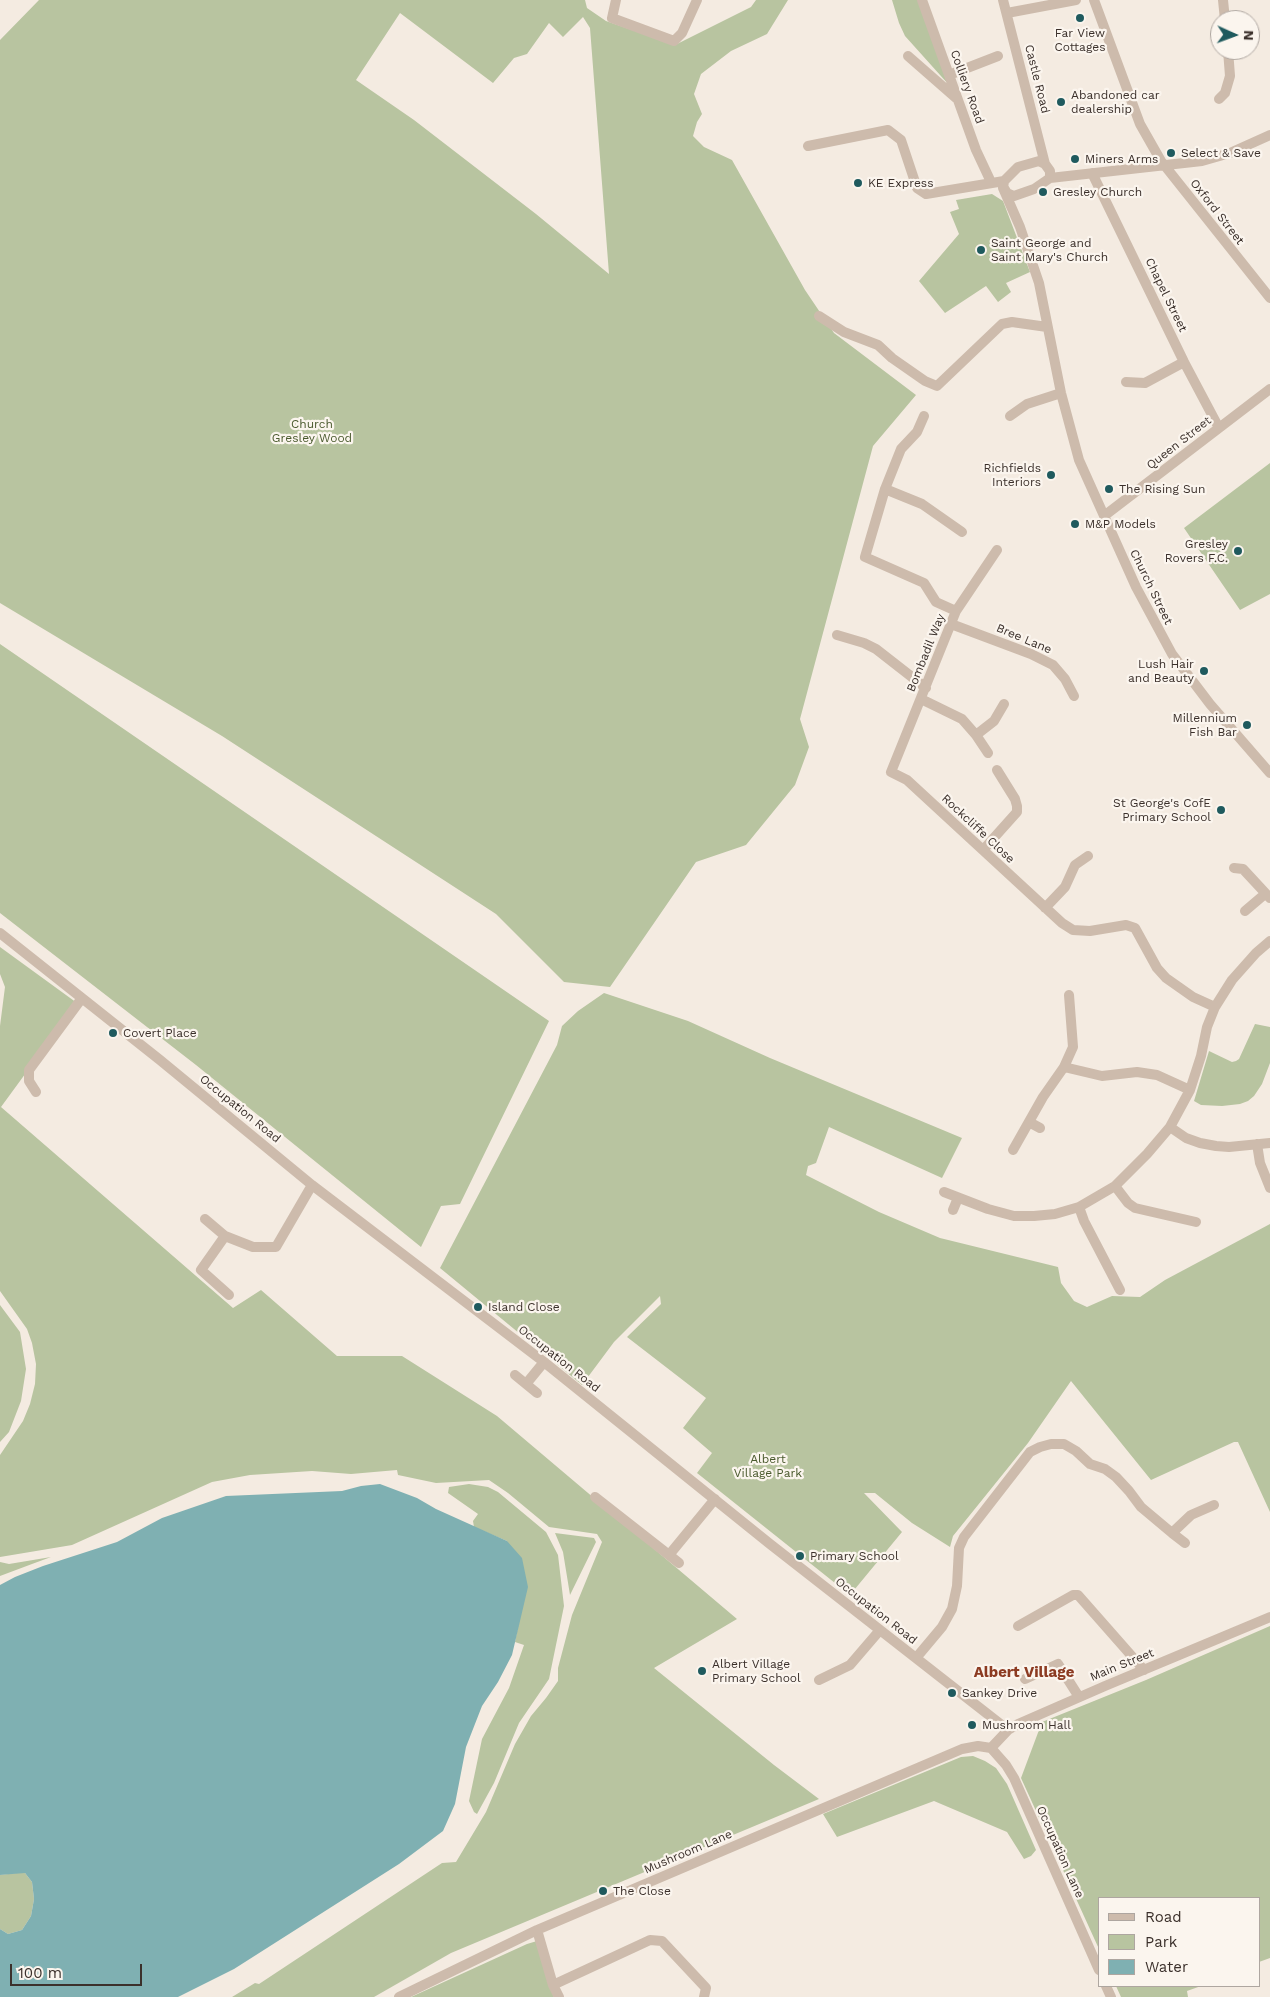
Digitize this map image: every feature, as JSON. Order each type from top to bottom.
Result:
[{"type":"street","points":[[616,0],[612,18],[674,41],[682,33],[697,0]]},
{"type":"street","name":"Colliery Road","points":[[922,0],[976,150],[991,182]]},
{"type":"street","name":"Castle Road","points":[[1003,0],[1046,164],[1050,171],[1050,178]]},
{"type":"street","points":[[1007,13],[1076,0]]},
{"type":"street","name":"Oxford Street","points":[[1094,0],[1140,124],[1165,166],[1270,298]]},
{"type":"street","points":[[908,56],[958,99]]},
{"type":"street","points":[[949,75],[998,56]]},
{"type":"street","points":[[1219,99],[1225,93],[1230,76],[1229,60]]},
{"type":"street","points":[[808,146],[888,130],[900,140],[917,188],[926,194],[991,182],[1004,184]]},
{"type":"street","points":[[1004,184],[1007,193],[1014,196],[1045,183],[1050,178],[1202,161],[1218,157],[1270,135]]},
{"type":"street","points":[[1004,184],[1018,167],[1039,161],[1046,164]]},
{"type":"street","name":"Chapel Street","points":[[1092,173],[1184,362],[1219,428]]},
{"type":"street","name":"Church Street","points":[[1004,184],[1039,283],[1061,393],[1080,460],[1136,588],[1172,654],[1210,704],[1270,773]]},
{"type":"street","points":[[1013,211],[1017,200],[1022,194]]},
{"type":"street","points":[[819,316],[844,332],[878,345],[906,368],[925,381],[937,386],[1002,324],[1012,322],[1047,327]]},
{"type":"street","points":[[1126,382],[1145,383],[1184,362]]},
{"type":"street","name":"Queen Street","points":[[1104,516],[1270,389]]},
{"type":"street","points":[[1010,416],[1027,404],[1061,393]]},
{"type":"street","points":[[924,416],[917,432],[901,448],[885,489],[865,557],[924,583],[936,602],[956,611]]},
{"type":"street","points":[[885,489],[922,504],[962,532]]},
{"type":"street","name":"Bombadil Way","points":[[891,772],[956,611],[997,550]]},
{"type":"street","name":"Bree Lane","points":[[951,624],[1031,654],[1053,665],[1065,679],[1074,696]]},
{"type":"street","points":[[837,635],[864,643],[876,650],[926,688]]},
{"type":"street","points":[[921,700],[962,720],[976,735],[988,753]]},
{"type":"street","points":[[976,735],[994,721],[1004,704]]},
{"type":"street","points":[[982,850],[1016,812],[1015,799],[997,770]]},
{"type":"street","name":"Rockcliffe Close","points":[[891,772],[907,780],[1062,924],[1073,930],[1090,931],[1126,925],[1135,928],[1157,968],[1166,978],[1215,1007]]},
{"type":"street","points":[[1045,908],[1064,887],[1075,865],[1088,856]]},
{"type":"street","points":[[1234,868],[1243,869],[1268,896],[1245,911]]},
{"type":"street","name":"Occupation Road","points":[[0,933],[312,1185],[544,1362],[714,1499],[1008,1730]]},
{"type":"street","points":[[944,1192],[1014,1216],[1055,1214],[1079,1207],[1115,1186],[1147,1154],[1170,1127],[1190,1090],[1201,1056],[1207,1027],[1215,1007],[1232,980],[1256,953],[1270,941]]},
{"type":"street","points":[[1013,1150],[1043,1097],[1064,1068],[1072,1047],[1066,1012],[1069,995]]},
{"type":"street","points":[[36,1092],[29,1081],[29,1070],[82,998]]},
{"type":"street","points":[[1064,1068],[1102,1076],[1137,1072],[1157,1075],[1190,1090]]},
{"type":"street","points":[[1029,1122],[1040,1128]]},
{"type":"street","points":[[1170,1127],[1186,1138],[1208,1145],[1229,1147],[1270,1142]]},
{"type":"street","points":[[1257,1144],[1260,1163],[1270,1188]]},
{"type":"street","points":[[205,1219],[225,1236],[252,1248],[276,1247],[312,1185]]},
{"type":"street","points":[[1115,1186],[1128,1203],[1135,1208],[1196,1222]]},
{"type":"street","points":[[952,1210],[958,1198]]},
{"type":"street","points":[[1079,1207],[1106,1266],[1120,1290]]},
{"type":"street","points":[[225,1236],[201,1270],[229,1295]]},
{"type":"street","points":[[1097,1271],[1106,1266]]},
{"type":"street","points":[[526,1384],[544,1362]]},
{"type":"street","points":[[515,1375],[537,1393]]},
{"type":"street","points":[[916,1658],[942,1627],[952,1609],[957,1586],[959,1548],[964,1537],[1030,1452],[1040,1446],[1064,1444],[1076,1451],[1090,1464],[1105,1469],[1116,1477],[1140,1507],[1185,1543]]},
{"type":"street","points":[[595,1497],[679,1563]]},
{"type":"street","points":[[669,1555],[714,1499]]},
{"type":"street","points":[[1172,1533],[1191,1514],[1214,1505]]},
{"type":"street","points":[[1018,1626],[1073,1595],[1078,1595],[1144,1670]]},
{"type":"street","name":"Main Street","points":[[991,1748],[1008,1730],[1079,1697],[1270,1617]]},
{"type":"street","points":[[819,1680],[850,1665],[880,1630]]},
{"type":"street","points":[[1025,1679],[1058,1664],[1079,1697]]},
{"type":"street","name":"Mushroom Lane","points":[[399,1997],[537,1930],[962,1749],[978,1746],[991,1748]]},
{"type":"street","name":"Occupation Lane","points":[[991,1748],[1006,1765],[1014,1778],[1098,1968]]},
{"type":"street","points":[[537,1930],[552,1985],[559,1997]]},
{"type":"street","points":[[552,1985],[650,1940],[662,1941],[706,1988],[704,1997]]},
{"type":"green space","name":"Church Gresley Wood","points":[[39,0],[585,0],[587,8],[606,21],[675,45],[751,7],[756,0],[788,0],[767,34],[731,51],[701,74],[694,94],[702,114],[697,122],[693,136],[704,147],[732,160],[805,290],[834,333],[916,395],[873,446],[800,719],[809,747],[795,785],[746,845],[696,862],[610,987],[564,982],[496,914],[222,736],[0,603],[0,40]],"holes":[[[400,13],[493,83],[514,58],[527,54],[549,23],[563,37],[583,17],[590,28],[609,274],[536,214],[414,120],[356,80]]]},
{"type":"green space","points":[[892,0],[918,0],[949,85],[905,36]]},
{"type":"green space","points":[[992,194],[1003,201],[1030,272],[1006,283],[1011,292],[998,302],[986,286],[945,313],[919,281],[959,234],[950,212],[959,209],[956,200]]},
{"type":"green space","name":"Gresley Rovers F.C.","points":[[1270,463],[1270,594],[1240,610],[1184,528]]},
{"type":"green space","points":[[0,644],[549,1021],[460,1204],[441,1206],[421,1247],[196,1065],[0,913]]},
{"type":"green space","points":[[0,947],[77,1003],[1,1107],[233,1308],[261,1290],[337,1356],[402,1356],[497,1416],[737,1619],[654,1668],[819,1799],[451,1953],[374,1997],[232,1997],[255,1983],[259,1984],[442,1863],[456,1862],[486,1812],[515,1744],[531,1716],[558,1681],[558,1668],[572,1615],[602,1542],[597,1534],[549,1527],[489,1480],[436,1483],[398,1475],[397,1470],[351,1474],[312,1471],[250,1475],[212,1482],[72,1545],[0,1557],[0,1455],[23,1421],[30,1404],[35,1384],[36,1364],[27,1329],[0,1291],[0,1026],[5,987],[0,974]]},
{"type":"green space","name":"Albert Village Park","points":[[604,993],[688,1021],[770,1058],[962,1138],[942,1178],[829,1127],[816,1163],[808,1166],[806,1175],[879,1212],[940,1238],[1058,1267],[1061,1283],[1074,1301],[1087,1307],[1112,1296],[1140,1297],[1165,1280],[1270,1224],[1270,1512],[1238,1442],[1234,1442],[1151,1480],[1071,1381],[1028,1443],[953,1536],[950,1547],[912,1523],[875,1493],[864,1493],[902,1532],[850,1595],[697,1473],[712,1453],[683,1428],[706,1398],[627,1337],[661,1304],[660,1296],[614,1342],[582,1385],[440,1268],[557,1045],[562,1026],[578,1011]]},
{"type":"green space","points":[[1255,1024],[1270,1027],[1270,1063],[1262,1084],[1254,1096],[1240,1104],[1222,1106],[1201,1105],[1194,1101],[1209,1051],[1232,1062],[1236,1061],[1239,1059]]},
{"type":"green space","points":[[0,1305],[20,1332],[26,1369],[21,1401],[9,1432],[0,1442]]},
{"type":"green space","points":[[469,1484],[488,1487],[498,1492],[546,1532],[558,1555],[564,1606],[549,1679],[519,1723],[494,1783],[477,1814],[474,1812],[469,1801],[482,1739],[509,1688],[524,1645],[515,1642],[520,1616],[507,1541],[474,1527],[473,1521],[478,1514],[448,1493],[449,1487]]},
{"type":"green space","points":[[555,1533],[594,1538],[596,1542],[570,1595],[563,1552]]},
{"type":"green space","points":[[51,1557],[0,1576],[0,1562],[9,1564]]},
{"type":"green space","points":[[1270,1626],[1270,1958],[1260,1962],[1260,1897],[1098,1897],[1098,1947],[1021,1778],[1042,1722],[1146,1680]]},
{"type":"green space","points":[[973,1756],[996,1768],[1007,1784],[1036,1850],[1031,1856],[1024,1859],[1007,1832],[934,1801],[837,1837],[823,1814],[961,1757]]},
{"type":"green space","points":[[25,1873],[32,1882],[34,1899],[31,1916],[22,1930],[8,1934],[0,1929],[0,1875]]},
{"type":"green space","points":[[537,1941],[554,1997],[411,1997],[527,1944]]},
{"type":"green space","points":[[1116,1987],[1198,1987],[1187,1991],[1188,1997],[1121,1997]]},
{"type":"water","points":[[380,1484],[417,1498],[436,1509],[507,1541],[522,1558],[528,1587],[512,1655],[498,1682],[482,1706],[466,1747],[455,1804],[443,1831],[399,1864],[234,1969],[178,1997],[0,1997],[0,1929],[8,1934],[22,1930],[31,1916],[34,1899],[32,1882],[25,1873],[0,1875],[0,1585],[43,1566],[117,1542],[162,1518],[226,1496],[342,1491]]},
{"type":"place","name":"Far View Cottages","points":[[1080,18]]},
{"type":"place","name":"Abandoned car dealership","points":[[1061,102]]},
{"type":"place","name":"Select & Save","points":[[1171,153]]},
{"type":"place","name":"Miners Arms","points":[[1075,159]]},
{"type":"place","name":"KE Express","points":[[858,183]]},
{"type":"place","name":"Gresley Church","points":[[1043,192]]},
{"type":"place","name":"Saint George and Saint Mary's Church","points":[[981,250]]},
{"type":"place","name":"Richfields Interiors","points":[[1051,475]]},
{"type":"place","name":"The Rising Sun","points":[[1109,489]]},
{"type":"place","name":"M&P Models","points":[[1075,524]]},
{"type":"place","name":"Gresley Rovers F.C.","points":[[1238,551]]},
{"type":"place","name":"Lush Hair and Beauty","points":[[1204,671]]},
{"type":"place","name":"Millennium Fish Bar","points":[[1247,725]]},
{"type":"place","name":"St George's CofE Primary School","points":[[1221,810]]},
{"type":"place","name":"Covert Place","points":[[113,1033]]},
{"type":"place","name":"Island Close","points":[[478,1307]]},
{"type":"place","name":"Primary School","points":[[800,1556]]},
{"type":"place","name":"Albert Village Primary School","points":[[702,1671]]},
{"type":"place","name":"Sankey Drive","points":[[952,1693]]},
{"type":"place","name":"Mushroom Hall","points":[[972,1725]]},
{"type":"place","name":"The Close","points":[[603,1891]]},
{"type":"district","name":"Albert Village","points":[[1024,1673]]}]
